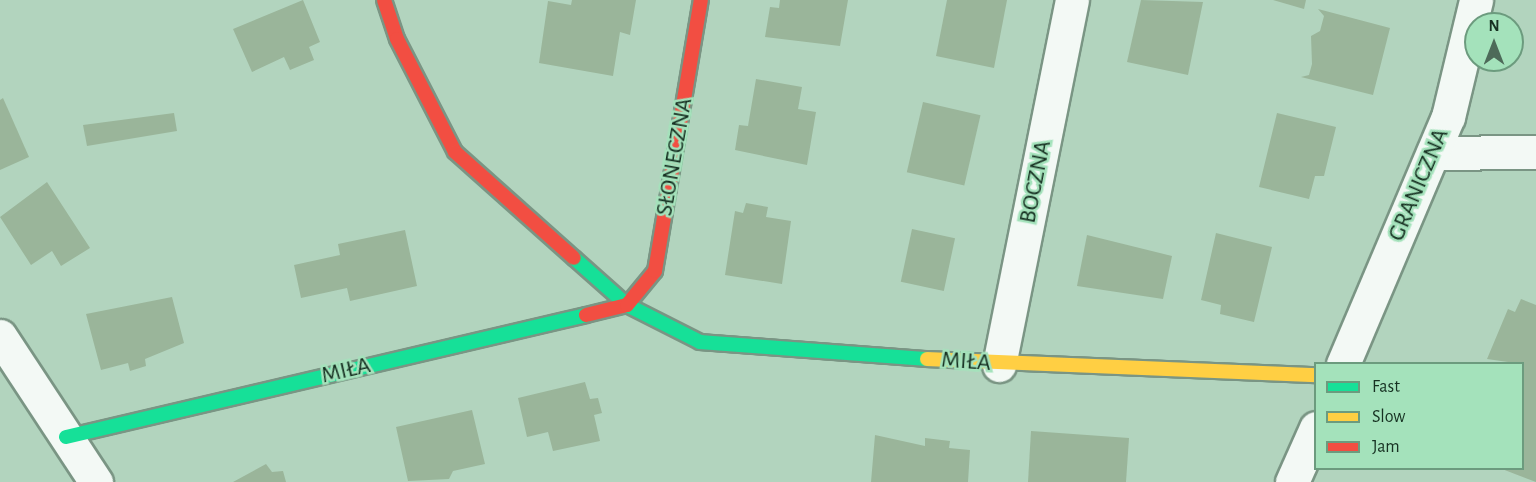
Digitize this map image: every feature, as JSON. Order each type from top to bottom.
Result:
[{"type":"street","name":"MIŁA","points":[[384,0],[397,39],[455,152],[627,304],[700,342],[999,365],[1314,375]]},
{"type":"street","name":"SŁONECZNA","points":[[627,304],[655,271],[701,0]]},
{"type":"street","name":"BOCZNA","points":[[999,365],[1072,0]]},
{"type":"street","name":"GRANICZNA","points":[[1344,362],[1448,117],[1476,0]]},
{"type":"street","points":[[1433,153],[1536,152]]},
{"type":"street","name":"MIŁA","points":[[66,437],[627,304]]},
{"type":"street","points":[[0,336],[96,482]]},
{"type":"street","points":[[1292,482],[1314,432]]},
{"type":"building","points":[[303,0],[320,42],[309,47],[314,60],[290,70],[284,57],[252,72],[233,29]]},
{"type":"building","points":[[572,0],[636,0],[630,35],[620,32],[613,76],[539,63],[548,1],[571,5]]},
{"type":"building","points":[[780,0],[848,0],[840,46],[765,37],[770,7],[779,8]]},
{"type":"building","points":[[947,0],[1007,0],[994,68],[936,56]]},
{"type":"building","points":[[1141,0],[1203,2],[1188,75],[1127,62]]},
{"type":"building","points":[[1273,0],[1306,0],[1304,9]]},
{"type":"building","points":[[1318,9],[1390,28],[1373,95],[1301,77],[1309,75],[1312,64],[1311,36],[1320,31],[1324,16]]},
{"type":"building","points":[[756,79],[802,87],[798,109],[816,112],[807,165],[735,150],[739,125],[748,126]]},
{"type":"building","points":[[3,98],[29,157],[0,170],[0,100]]},
{"type":"building","points":[[923,102],[980,115],[964,185],[907,172]]},
{"type":"building","points":[[174,113],[177,131],[87,146],[83,125]]},
{"type":"building","points":[[1277,113],[1336,127],[1324,176],[1315,176],[1309,199],[1259,187]]},
{"type":"building","points":[[47,182],[90,248],[61,266],[52,251],[31,265],[0,217]]},
{"type":"building","points":[[746,203],[768,207],[766,217],[791,221],[782,284],[725,275],[735,211],[743,213]]},
{"type":"building","points":[[912,229],[955,238],[944,291],[901,282]]},
{"type":"building","points":[[405,230],[417,286],[350,301],[347,288],[301,298],[294,265],[340,255],[338,244]]},
{"type":"building","points":[[1216,233],[1272,247],[1254,322],[1220,314],[1221,305],[1201,300]]},
{"type":"building","points":[[1087,235],[1172,256],[1163,299],[1077,286]]},
{"type":"building","points":[[172,297],[184,343],[145,359],[146,366],[130,371],[128,363],[101,370],[86,314]]},
{"type":"building","points":[[1521,299],[1536,305],[1536,482],[1505,470],[1524,470],[1524,362],[1487,359],[1508,309],[1515,312]]},
{"type":"building","points":[[585,382],[590,399],[598,398],[602,413],[594,415],[600,441],[553,451],[548,432],[527,437],[518,398]]},
{"type":"building","points":[[472,410],[485,464],[453,471],[449,479],[408,481],[396,427]]},
{"type":"building","points":[[1031,431],[1129,438],[1126,482],[1028,482]]},
{"type":"building","points":[[875,435],[925,446],[925,438],[950,441],[949,448],[970,450],[968,482],[871,482]]},
{"type":"building","points":[[266,464],[272,472],[283,471],[286,482],[233,482]]},
{"type":"traffic: fast","points":[[574,258],[627,305],[700,342],[927,359]]},
{"type":"traffic: fast","points":[[66,437],[586,315]]},
{"type":"traffic: slow","points":[[927,359],[1314,375]]},
{"type":"traffic: jam","points":[[384,0],[397,39],[455,152],[574,258]]},
{"type":"traffic: jam","points":[[586,315],[627,305],[655,271],[701,0]]}]
